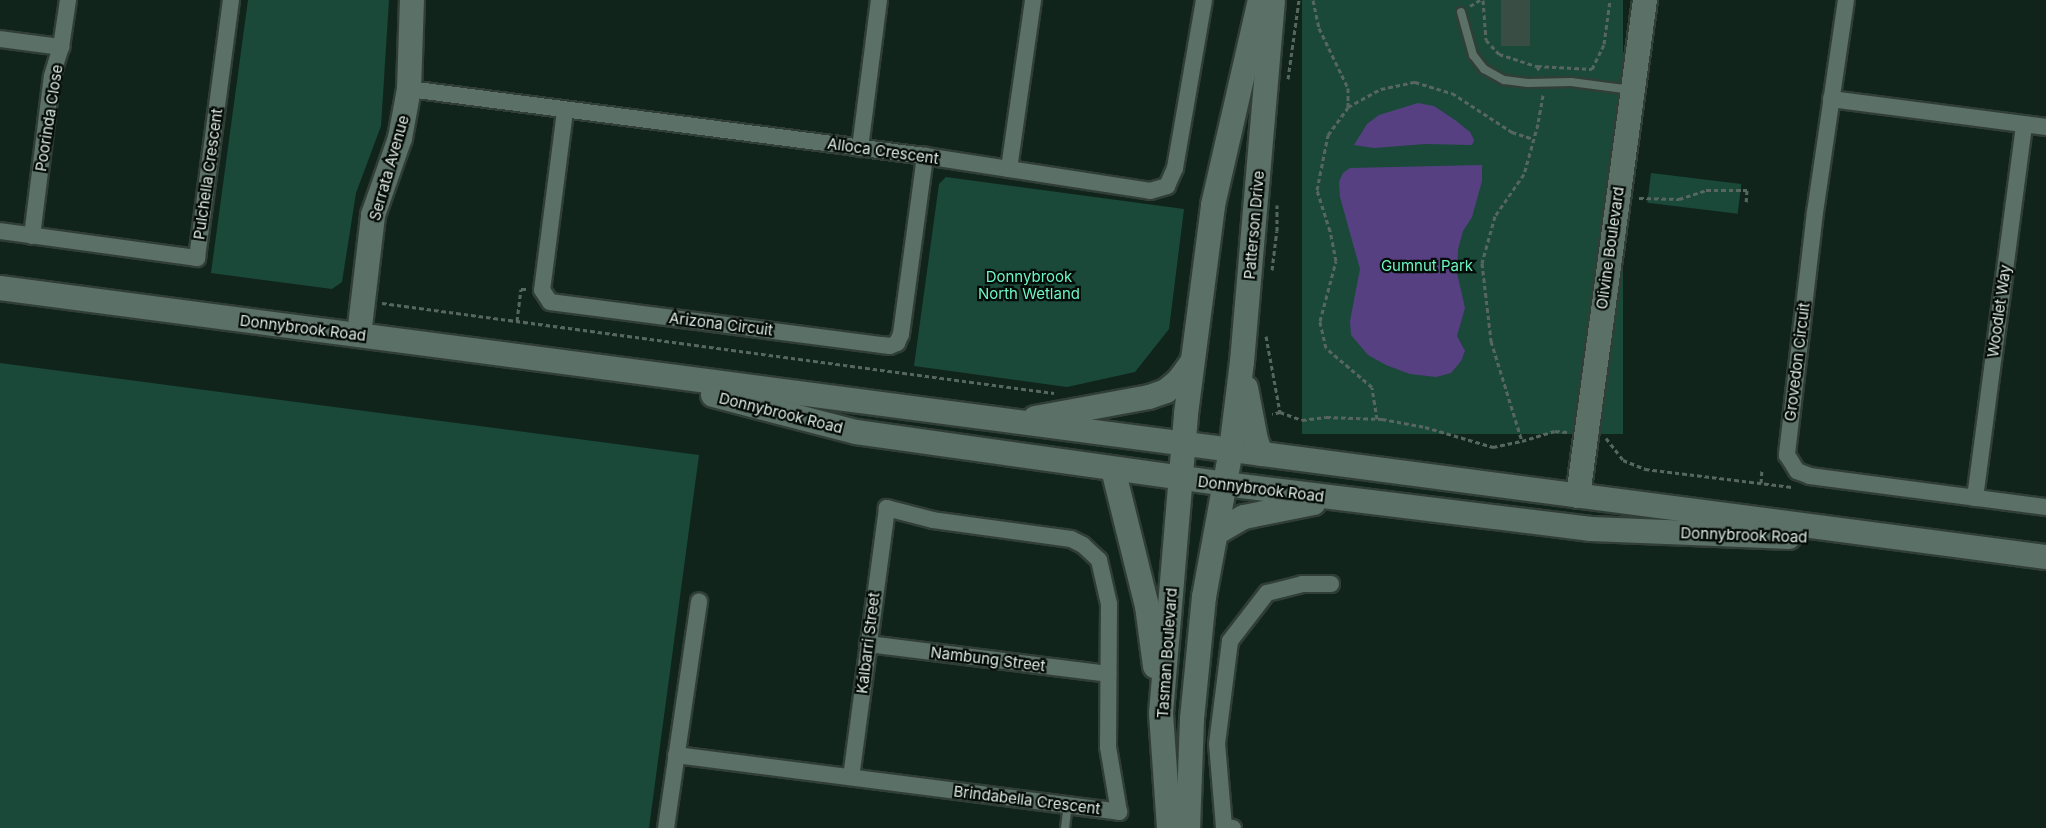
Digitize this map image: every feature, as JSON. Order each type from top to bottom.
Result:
[{"type":"main road","name":"Serrata Avenue","points":[[359,335],[373,215],[400,138],[409,89],[412,0]]},
{"type":"main road","points":[[1183,444],[1213,205],[1260,0]]},
{"type":"main road","name":"Patterson Drive","points":[[1225,484],[1242,362],[1273,0]]},
{"type":"main road","name":"Olivine Boulevard","points":[[1578,496],[1631,90],[1645,0]]},
{"type":"main road","name":"Donnybrook Road","points":[[0,288],[2046,557]]},
{"type":"main road","points":[[1012,422],[1149,397],[1166,391],[1179,380],[1192,362]]},
{"type":"main road","points":[[1242,362],[1256,440],[1261,454]]},
{"type":"main road","name":"Donnybrook Road","points":[[606,368],[856,432],[1346,500],[1591,529],[1924,541]]},
{"type":"main road","name":"Tasman Boulevard","points":[[1169,828],[1161,713],[1183,444]]},
{"type":"main road","points":[[1113,469],[1147,606],[1161,713]]},
{"type":"main road","name":"Tasman Boulevard","points":[[1188,828],[1194,697],[1204,597],[1225,484]]},
{"type":"main road","points":[[1216,534],[1244,518],[1297,505],[1346,500]]},
{"type":"street","name":"Poorinda Close","points":[[32,236],[52,76],[61,47],[68,0]]},
{"type":"street","name":"Pulchella Crescent","points":[[0,231],[197,258],[231,0]]},
{"type":"street","points":[[860,148],[879,0]]},
{"type":"street","points":[[1009,169],[1033,0]]},
{"type":"street","name":"Alloca Crescent","points":[[409,89],[925,156],[1150,191],[1167,186],[1175,168],[1204,0]]},
{"type":"street","name":"Grovedon Circuit","points":[[1846,0],[1815,212],[1787,455],[1797,471],[1810,476],[2046,507]]},
{"type":"street","points":[[0,39],[61,47]]},
{"type":"street","points":[[1831,99],[2046,128]]},
{"type":"street","points":[[542,290],[565,111]]},
{"type":"street","name":"Woodlet Way","points":[[1975,498],[2024,124]]},
{"type":"street","name":"Arizona Circuit","points":[[542,290],[550,302],[890,346],[897,343],[901,334],[925,156]]},
{"type":"street","name":"Kalbarri Street","points":[[851,777],[887,508]]},
{"type":"street","name":"Brindabella Crescent","points":[[676,755],[1119,812],[1108,747],[1109,604],[1099,560],[1083,545],[1071,539],[933,520],[887,508]]},
{"type":"street","points":[[1233,828],[1224,827],[1217,744],[1230,641],[1267,593],[1302,584],[1331,584]]},
{"type":"street","points":[[666,828],[699,601]]},
{"type":"street","name":"Nambung Street","points":[[868,644],[1108,674]]},
{"type":"lane","points":[[1461,12],[1473,55],[1484,69],[1504,80],[1571,82],[1631,90]]},
{"type":"lane","points":[[1065,828],[1068,805]]},
{"type":"path","points":[[1313,0],[1319,28],[1348,88],[1348,107]]},
{"type":"path","points":[[1483,0],[1485,40],[1499,54],[1537,66],[1592,69],[1604,44],[1610,0]]},
{"type":"path","points":[[1522,441],[1491,341],[1482,263],[1496,216],[1524,174],[1543,98],[1542,82],[1537,66]]},
{"type":"path","points":[[1377,419],[1372,387],[1326,348],[1320,321],[1336,261],[1330,231],[1317,190],[1328,135],[1348,107],[1381,89],[1415,82],[1452,93],[1512,132],[1533,139]]},
{"type":"path","points":[[1637,208],[1639,197],[1679,199],[1706,190],[1747,190],[1746,204]]},
{"type":"path","points":[[517,321],[521,288],[542,290]]},
{"type":"path","points":[[363,301],[1064,394]]},
{"type":"path","points":[[1280,412],[1302,420],[1326,417],[1377,419],[1425,427],[1493,447],[1555,431],[1585,433],[1608,438],[1623,460],[1645,469],[1795,488]]},
{"type":"path","points":[[1761,483],[1762,469]]},
{"type":"green space","points":[[248,0],[389,0],[381,126],[356,193],[342,282],[332,289],[211,273]]},
{"type":"green space","name":"Gumnut Park","points":[[1302,0],[1623,0],[1623,434],[1302,434]]},
{"type":"green space","points":[[1651,173],[1741,184],[1738,214],[1647,203]]},
{"type":"green space","name":"Donnybrook North Wetland","points":[[946,177],[1184,209],[1169,329],[1135,372],[1067,387],[914,366],[939,184]]},
{"type":"green space","points":[[0,363],[699,455],[649,828],[0,828]]},
{"type":"shaded area","points":[[1418,103],[1434,106],[1455,120],[1470,132],[1474,140],[1472,145],[1425,144],[1374,148],[1354,145],[1367,124],[1379,115]]},
{"type":"shaded area","points":[[1482,165],[1482,181],[1472,217],[1463,231],[1458,249],[1457,273],[1465,308],[1457,336],[1465,351],[1461,361],[1451,373],[1436,377],[1410,374],[1386,365],[1368,355],[1351,335],[1350,321],[1360,269],[1340,197],[1339,182],[1343,173],[1350,168]]},
{"type":"building","points":[[1501,0],[1530,0],[1530,46],[1501,46]]}]
